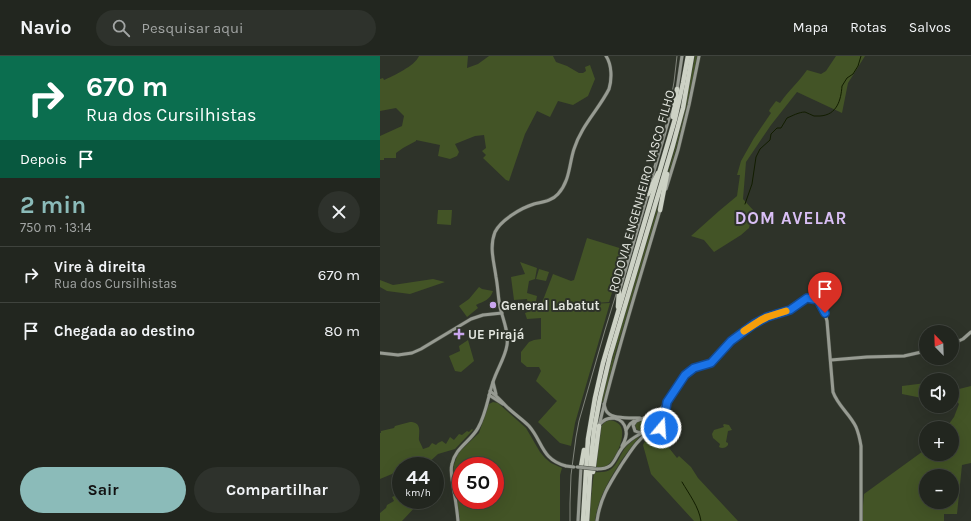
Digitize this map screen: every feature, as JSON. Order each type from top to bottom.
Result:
[{"type":"highway","name":"RODOVIA ENGENHEIRO VASCO FILHO","points":[[583,521],[588,439],[595,398],[616,318],[669,142],[681,95],[688,56]]},
{"type":"highway","name":"RODOVIA ENGENHEIRO VASCO FILHO","points":[[587,521],[594,430],[604,380],[683,108],[693,56]]},
{"type":"highway","points":[[669,142],[677,89]]},
{"type":"highway","points":[[660,210],[674,140]]},
{"type":"highway","points":[[648,194],[664,158]]},
{"type":"highway","points":[[616,318],[619,292]]},
{"type":"highway","points":[[588,509],[599,426]]},
{"type":"highway","points":[[577,467],[588,439]]},
{"type":"main road","points":[[458,521],[452,464],[457,452],[472,436],[482,421],[493,381],[505,353],[507,344],[507,332],[498,296],[492,247],[493,239],[499,226],[519,211],[557,196],[566,182],[577,140],[609,89],[610,68],[606,56]]},
{"type":"main road","points":[[619,292],[677,89],[682,56]]},
{"type":"main road","points":[[599,426],[622,336],[678,150],[699,56]]},
{"type":"main road","points":[[657,413],[667,402],[685,375],[694,368],[711,363],[731,341],[747,328],[767,317],[790,310],[807,298],[818,300],[825,313],[827,321],[834,396],[855,425],[860,439],[861,521]]},
{"type":"main road","points":[[380,353],[412,353],[471,318],[502,313]]},
{"type":"main road","points":[[959,341],[971,332]]},
{"type":"main road","points":[[831,360],[906,356],[919,353]]},
{"type":"main road","points":[[493,381],[494,390],[497,396],[529,426],[543,450],[556,462],[566,466],[597,469],[606,468],[611,465],[617,458],[621,449],[626,435],[626,430],[622,422],[616,418],[607,419],[599,426]]},
{"type":"main road","points":[[490,393],[497,396]]},
{"type":"main road","points":[[490,393],[499,402]]},
{"type":"main road","points":[[486,405],[494,400],[505,405]]},
{"type":"main road","points":[[626,435],[629,438],[664,426],[668,420],[665,415],[667,402]]},
{"type":"main road","points":[[604,404],[606,411],[610,415],[628,418],[641,418]]},
{"type":"main road","points":[[626,430],[630,424],[641,418],[657,413],[662,413],[665,415]]},
{"type":"main road","points":[[636,421],[633,425],[635,431],[643,433]]},
{"type":"main road","points":[[597,521],[608,485],[636,444],[650,431]]},
{"type":"main road","points":[[621,449],[636,436]]},
{"type":"main road","points":[[577,467],[578,521]]},
{"type":"green space","points":[[419,56],[468,56],[467,68],[478,64],[489,56],[553,56],[556,62],[579,73],[586,71],[585,67],[590,65],[595,79],[588,96],[573,105],[558,101],[550,117],[537,111],[525,134],[509,181],[506,180],[483,158],[486,155],[482,151],[486,148],[484,135],[475,136],[455,144],[459,152],[457,156],[450,159],[438,156],[440,145],[416,140],[396,153],[396,158],[384,158],[384,160],[380,160],[380,136],[402,126],[404,116],[396,108],[380,111],[380,79],[383,78],[384,80],[393,76],[417,60]]},
{"type":"green space","points":[[695,56],[697,56],[694,74],[683,124],[663,195],[682,123]]},
{"type":"green space","points":[[836,56],[865,56],[848,83],[842,113],[797,92],[771,125],[746,162],[743,199],[754,211],[749,228],[741,235],[714,252],[704,240],[691,236],[737,196],[740,175],[737,175],[741,161],[771,113],[769,111],[776,101],[780,103],[807,70],[821,74],[826,71]]},
{"type":"green space","points":[[660,199],[658,211],[616,351],[604,401],[602,402],[601,401],[620,330]]},
{"type":"green space","points":[[438,210],[452,210],[451,225],[437,224]]},
{"type":"green space","points":[[587,238],[626,250],[609,302],[568,305],[610,303],[575,423],[571,446],[560,443],[538,422],[557,401],[536,381],[541,371],[539,367],[527,367],[521,362],[521,352],[529,342],[541,339],[541,318],[527,319],[525,313],[536,309],[551,307],[540,308],[553,274],[571,281],[574,280]]},
{"type":"green space","points":[[520,262],[537,268],[535,279],[529,281],[527,293],[537,296],[536,301],[539,302],[529,310],[527,299],[514,300],[511,277],[525,274]]},
{"type":"green space","points":[[539,269],[549,272],[546,281],[536,279]]},
{"type":"green space","points":[[433,279],[445,282],[410,294],[387,291],[380,287],[380,280],[393,285]]},
{"type":"green space","points":[[479,287],[493,291],[492,294],[484,301],[476,305],[478,308],[467,317],[459,306],[469,299]]},
{"type":"green space","points":[[468,340],[474,361],[461,372],[455,371],[449,356],[460,351],[459,346]]},
{"type":"green space","points":[[919,384],[919,397],[902,394],[902,386]]},
{"type":"green space","points":[[971,386],[971,463],[962,465],[959,494],[959,469],[919,469],[919,509],[958,509],[957,514],[944,514],[944,521],[863,521],[864,494],[919,454],[919,461],[959,461],[959,421],[951,421],[956,413],[959,413],[959,389]]},
{"type":"green space","points":[[493,402],[498,403],[526,428],[545,458],[551,463],[562,468],[560,475],[560,521],[460,521],[458,509],[504,509],[504,457],[457,457],[458,453],[479,433],[489,404]]},
{"type":"green space","points":[[657,415],[662,415],[665,419],[661,426],[643,432],[636,428],[635,424],[638,421]]},
{"type":"green space","points":[[610,420],[617,422],[621,427],[621,443],[616,455],[608,465],[603,467],[594,467],[600,427],[605,422]]},
{"type":"green space","points":[[414,422],[419,428],[419,440],[423,449],[429,447],[432,443],[436,445],[442,441],[446,444],[450,437],[454,440],[459,434],[462,435],[467,431],[469,432],[472,429],[473,430],[455,449],[438,454],[435,457],[392,457],[392,474],[380,479],[380,433],[381,431],[394,428],[395,426]]},
{"type":"green space","points":[[724,424],[729,425],[732,430],[728,431],[726,442],[728,445],[721,448],[719,447],[720,444],[713,438],[712,434],[714,430],[724,427]]},
{"type":"green space","points":[[640,436],[632,445],[608,482],[601,497],[595,521],[590,521],[590,506],[594,472],[607,471],[611,469],[617,463],[627,446]]},
{"type":"green space","points":[[651,436],[665,443],[677,458],[679,456],[691,467],[698,478],[738,521],[694,521],[651,474],[643,445],[647,437]]},
{"type":"green space","points":[[392,502],[392,509],[413,509],[402,521],[380,521],[380,513],[386,508],[387,505]]},
{"type":"waterway","points":[[745,204],[752,184],[756,157],[760,149],[770,140],[771,134],[777,128],[781,128],[787,118],[796,114],[805,112],[814,116],[820,116],[826,115],[834,110],[841,96],[842,86],[847,78],[853,74],[858,66],[861,56]]},
{"type":"waterway","points":[[682,482],[696,506],[701,521]]},
{"type":"railway","points":[[570,521],[571,475],[579,421],[664,137],[677,56]]},
{"type":"slow traffic","points":[[744,331],[767,317],[784,313],[786,311]]},
{"type":"place","name":"General Labatut","points":[[493,305]]},
{"type":"place","name":"UE Pirajá","points":[[459,334]]},
{"type":"district","name":"DOM AVELAR","points":[[791,218]]},
{"type":"route","points":[[661,428],[668,422],[665,415],[667,402],[682,378],[694,368],[711,363],[731,341],[747,328],[767,317],[784,313],[807,298],[818,300],[825,313]]}]
